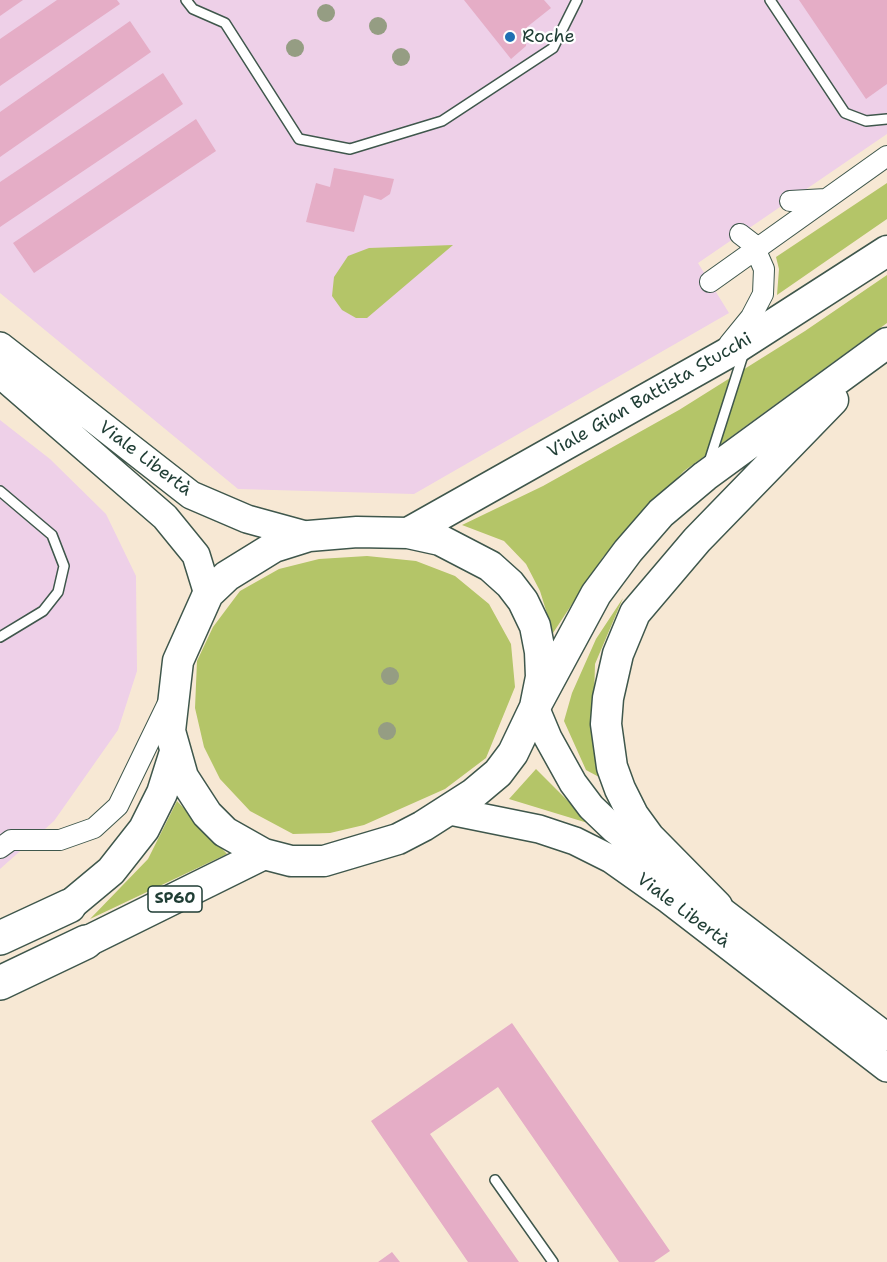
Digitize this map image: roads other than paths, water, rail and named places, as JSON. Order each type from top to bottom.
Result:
[{"type":"highway","points":[[0,938],[69,906]]},
{"type":"highway","name":"SP60","points":[[0,983],[86,942]]},
{"type":"main road","name":"Viale Gian Battista Stucchi","points":[[408,533],[748,341],[887,251]]},
{"type":"main road","points":[[535,706],[541,676],[540,652],[535,626],[523,601],[510,584],[490,566],[470,553],[440,540],[408,533],[357,532],[309,536],[273,548],[250,559],[208,594],[178,661],[170,731],[183,777],[207,814],[225,832],[264,854],[291,861],[324,861],[398,839],[450,811],[498,772],[513,753],[535,706],[603,585],[662,513],[705,476],[887,344]]},
{"type":"main road","points":[[717,906],[649,837],[633,815],[620,789],[612,767],[606,724],[608,698],[618,654],[635,613],[697,540],[887,344]]},
{"type":"main road","name":"Viale Libertà","points":[[0,345],[191,495],[247,519],[309,536]]},
{"type":"main road","name":"Viale Libertà","points":[[0,374],[165,517],[196,555],[208,594]]},
{"type":"main road","name":"Viale Libertà","points":[[535,706],[559,759],[591,807],[647,857],[717,906],[887,1037]]},
{"type":"main road","points":[[69,906],[111,871],[144,829],[162,793],[175,752]]},
{"type":"main road","name":"Viale Libertà","points":[[450,811],[539,829],[575,841],[611,859],[669,900],[887,1068]]},
{"type":"main road","name":"SP60","points":[[86,942],[264,854]]},
{"type":"street","points":[[710,282],[886,158]]},
{"type":"street","points":[[789,201],[826,200]]},
{"type":"street","points":[[710,363],[751,317],[763,294],[764,268],[756,249],[740,234]]},
{"type":"street","points":[[0,848],[11,840],[60,840],[94,828],[118,806],[173,692]]},
{"type":"lane","points":[[186,0],[193,9],[225,23],[299,139],[350,149],[442,121],[553,48],[577,0]]},
{"type":"lane","points":[[770,0],[845,112],[866,121],[887,118]]},
{"type":"lane","points":[[705,476],[748,341]]},
{"type":"lane","points":[[0,490],[52,535],[64,566],[58,592],[43,611],[0,637]]},
{"type":"lane","points":[[495,1180],[553,1262]]},
{"type":"place","name":"Roche","points":[[510,37]]}]
